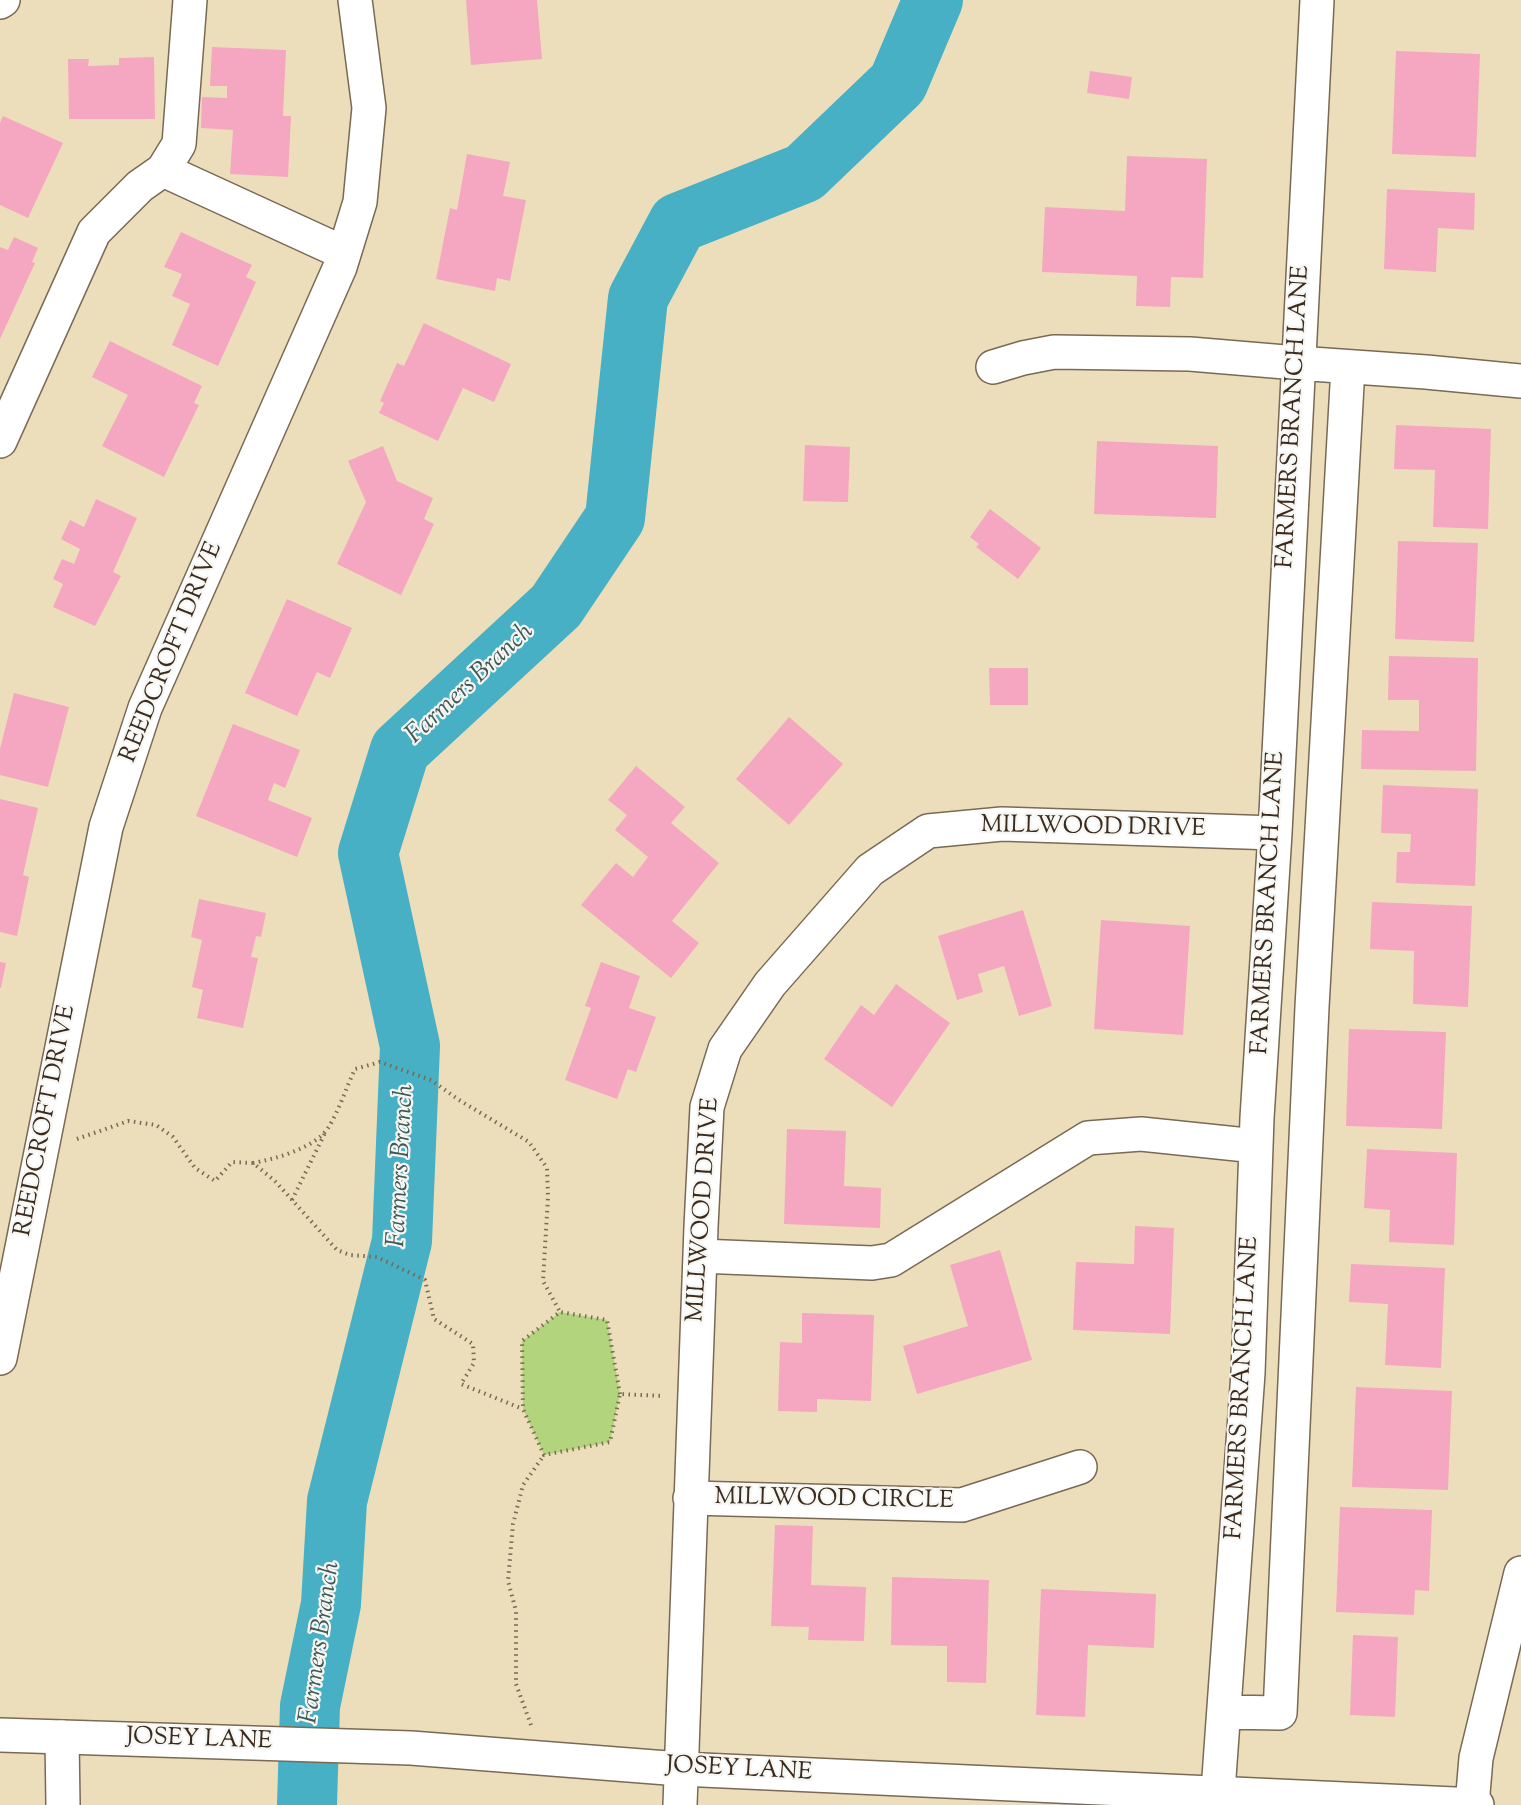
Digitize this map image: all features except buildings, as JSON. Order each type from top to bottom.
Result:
[{"type":"street","points":[[0,441],[94,232],[140,186],[164,170],[179,144],[190,0]]},
{"type":"street","name":"REEDCROFT DRIVE","points":[[0,1358],[106,827],[145,708],[340,267],[360,202],[369,108],[355,0]]},
{"type":"street","name":"FARMERS BRANCH LANE","points":[[1218,1798],[1248,1373],[1256,1146],[1275,833],[1317,0]]},
{"type":"street","points":[[164,170],[344,253]]},
{"type":"street","points":[[993,367],[1054,352],[1190,354],[1521,381]]},
{"type":"street","points":[[1224,1712],[1280,1713],[1312,1007],[1348,367]]},
{"type":"street","name":"MILLWOOD DRIVE","points":[[680,1805],[690,1498],[707,1107],[725,1049],[770,984],[870,870],[928,831],[1002,824],[1275,833]]},
{"type":"street","points":[[700,1256],[872,1263],[891,1260],[1088,1138],[1142,1134],[1256,1146]]},
{"type":"street","name":"MILLWOOD CIRCLE","points":[[690,1498],[962,1505],[1080,1467]]},
{"type":"street","points":[[1472,1805],[1476,1758],[1521,1573]]},
{"type":"street","name":"JOSEY LANE","points":[[0,1735],[411,1748],[680,1769],[1218,1798],[1477,1805]]},
{"type":"street","points":[[62,1737],[63,1805]]},
{"type":"path","points":[[292,1200],[355,1069],[380,1062],[431,1080],[459,1100],[529,1142],[547,1168],[548,1197],[543,1281],[560,1312]]},
{"type":"path","points":[[42,1149],[95,1134],[128,1121],[156,1125],[173,1137],[195,1167],[215,1181],[232,1162],[268,1160],[303,1148],[327,1130]]},
{"type":"path","points":[[253,1162],[275,1181],[337,1250],[350,1255],[377,1257],[425,1280],[434,1319],[473,1344],[474,1363],[461,1384],[523,1409]]},
{"type":"path","points":[[538,1758],[531,1724],[516,1684],[516,1611],[508,1581],[513,1524],[523,1485],[544,1455],[610,1442],[620,1394],[607,1320],[560,1312],[522,1341],[523,1409],[544,1455]]},
{"type":"path","points":[[620,1394],[694,1397]]},
{"type":"green space","points":[[560,1312],[607,1320],[620,1394],[610,1442],[544,1455],[523,1409],[522,1341]]},
{"type":"waterway","name":"Farmers Branch","points":[[307,1805],[310,1706],[331,1604],[337,1501],[402,1241],[410,1046],[368,853],[400,750],[556,606],[615,518],[638,298],[678,223],[804,173],[898,83],[933,0]]}]
